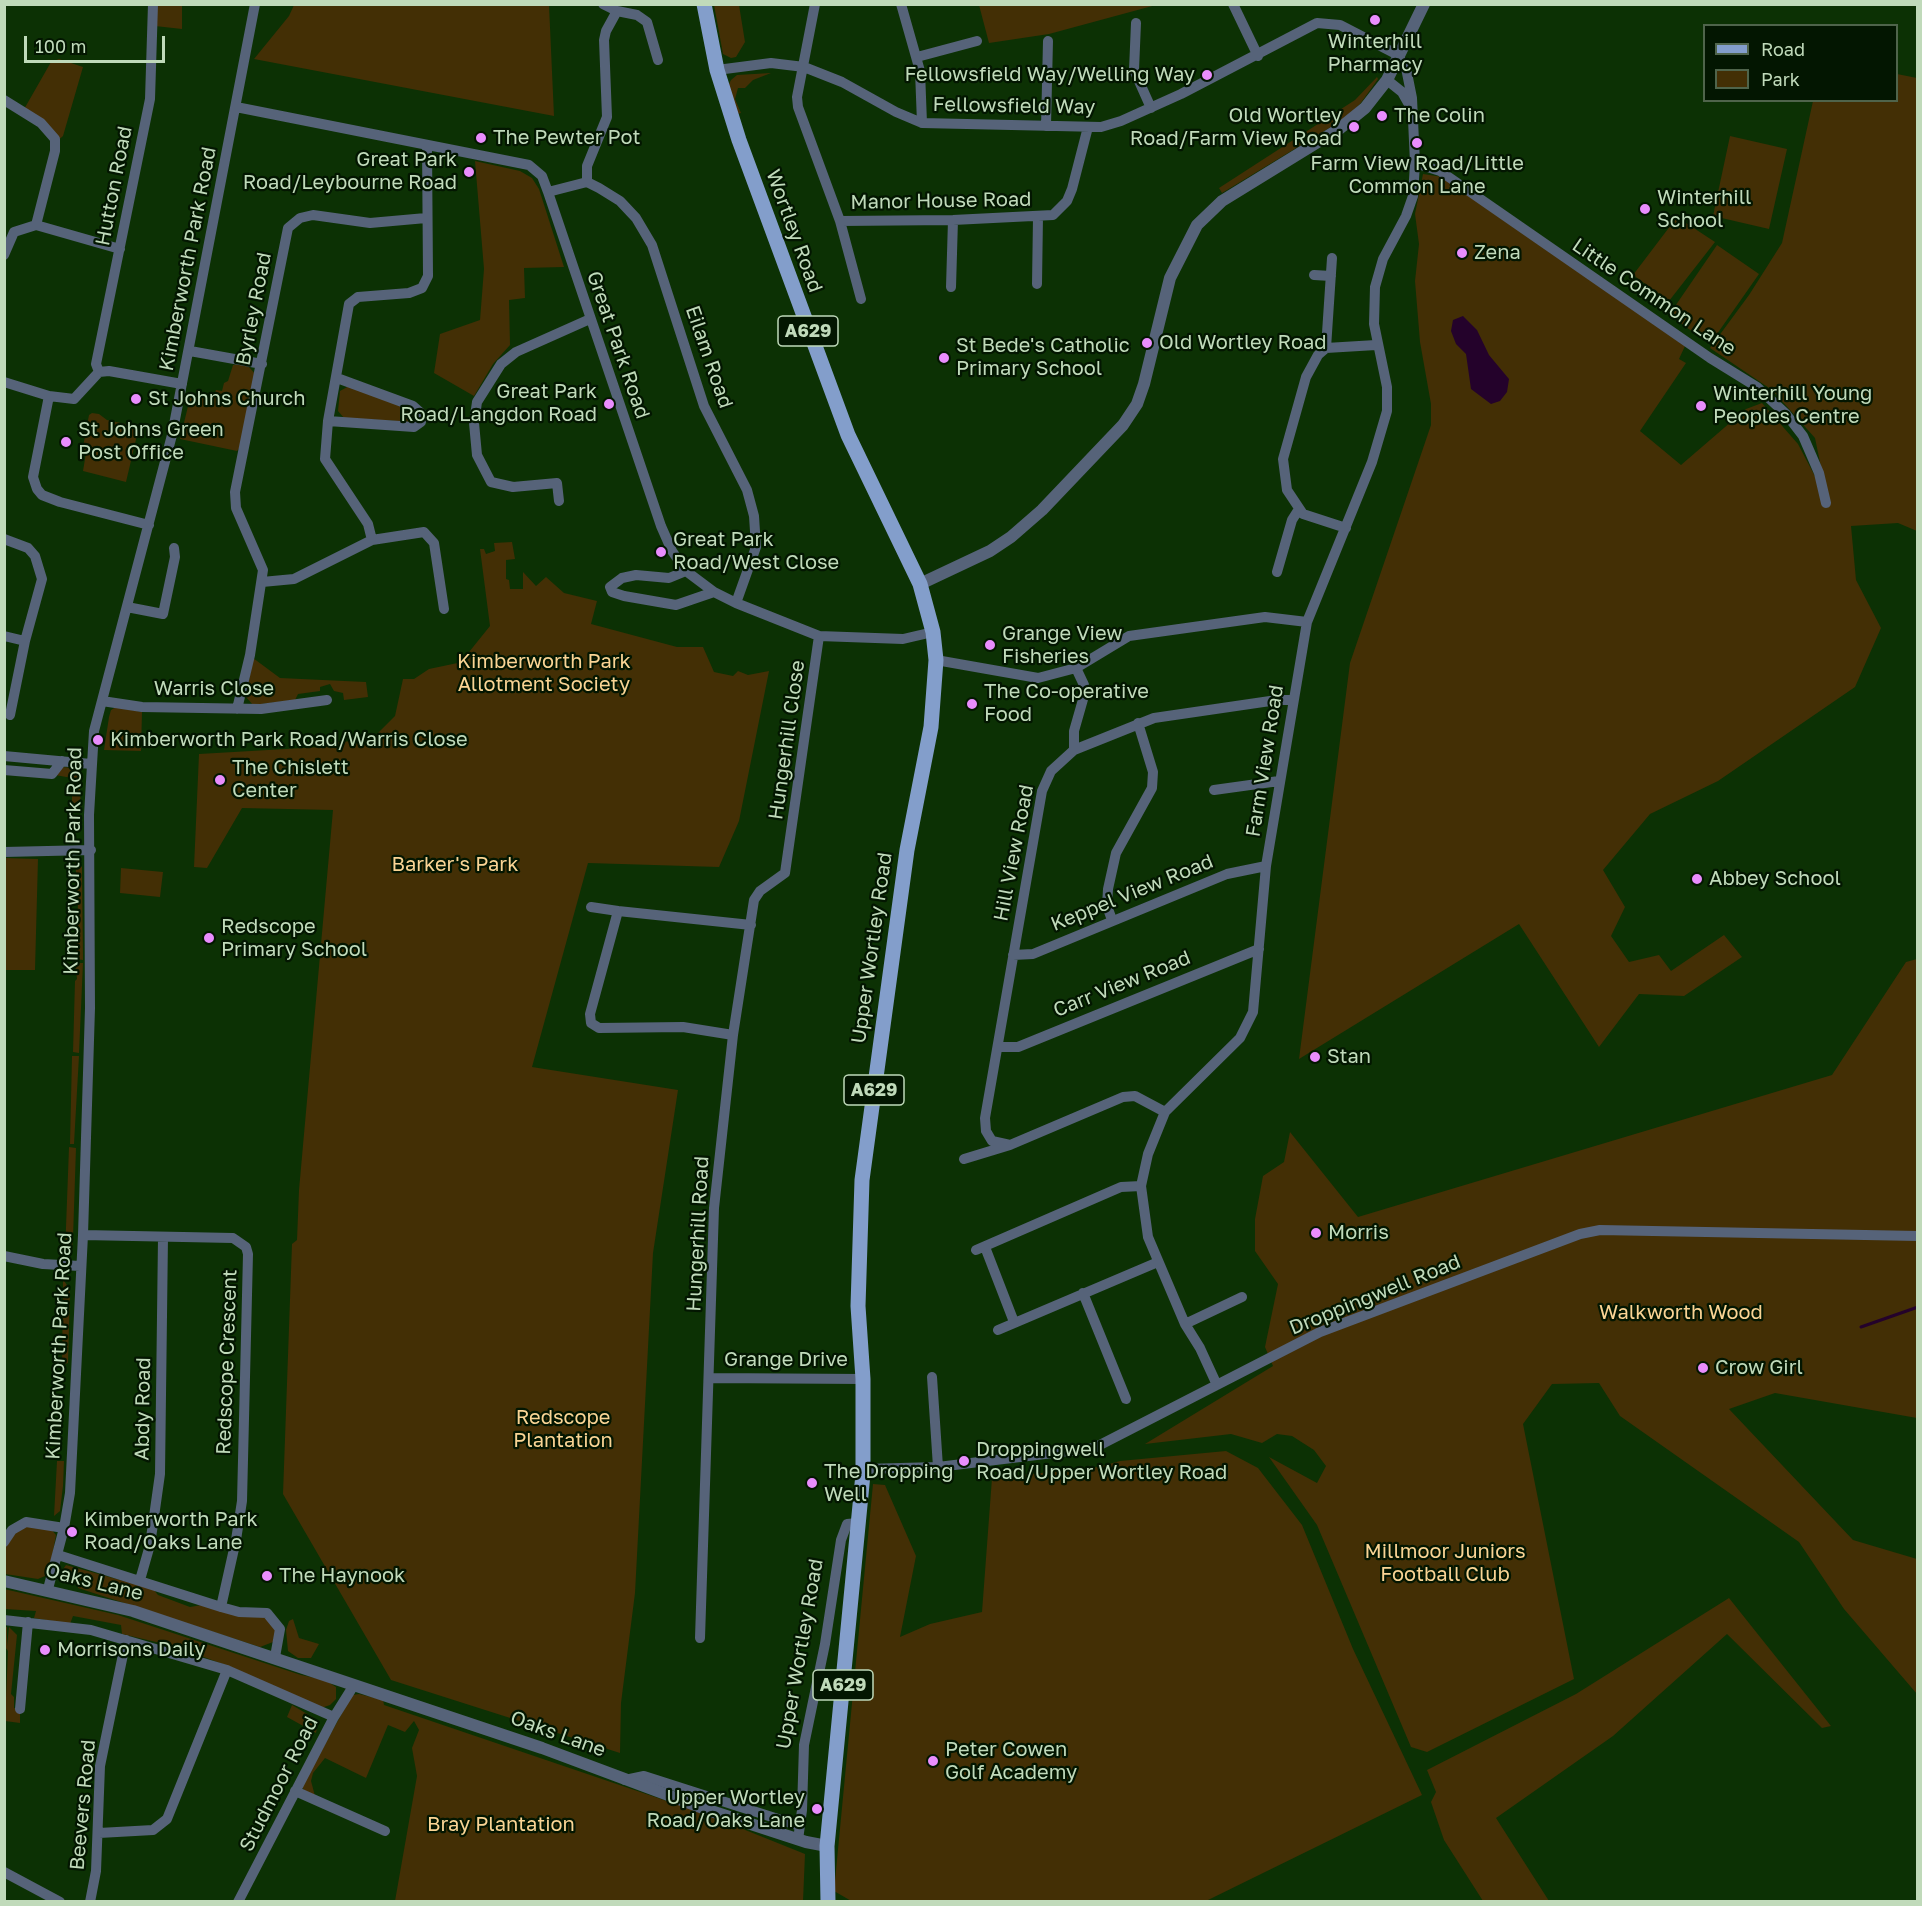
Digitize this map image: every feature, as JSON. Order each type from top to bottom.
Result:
[{"type":"main road","name":"Wortley Road","points":[[704,4],[717,70],[738,140],[848,435],[920,584],[933,632]]},
{"type":"main road","name":"Upper Wortley Road","points":[[828,1902],[827,1846],[863,1469],[863,1379],[858,1306],[862,1180],[907,850],[931,727],[936,660],[933,632]]},
{"type":"street","name":"Hutton Road","points":[[99,372],[96,364],[150,99],[153,4]]},
{"type":"street","name":"Kimberworth Park Road","points":[[48,1589],[58,1555],[70,1493],[83,1235],[91,764],[94,731],[149,525],[190,351],[255,4]]},
{"type":"street","points":[[603,4],[616,12],[637,15],[647,22],[658,60]]},
{"type":"street","points":[[815,4],[797,97],[798,107],[840,221],[861,299]]},
{"type":"street","points":[[901,4],[917,57],[922,86],[922,123]]},
{"type":"street","points":[[1233,4],[1258,56]]},
{"type":"street","points":[[920,584],[990,551],[1011,537],[1042,510],[1123,425],[1137,404],[1144,384],[1165,298],[1179,256],[1197,225],[1208,213],[1237,191],[1349,122],[1365,108],[1387,80],[1424,4]]},
{"type":"street","points":[[548,192],[586,182],[587,166],[607,117],[604,40],[616,12]]},
{"type":"street","name":"Fellowsfield Way","points":[[717,70],[771,63],[804,67],[842,82],[896,112],[922,123],[1089,127],[1114,124],[1151,108],[1258,56],[1312,25],[1325,22],[1340,26],[1399,57]]},
{"type":"street","points":[[1136,23],[1134,70],[1151,108]]},
{"type":"street","points":[[917,57],[976,41]]},
{"type":"street","points":[[1047,126],[1048,41]]},
{"type":"street","name":"Farm View Road","points":[[1217,1385],[1200,1348],[1185,1324],[1148,1237],[1141,1186],[1148,1154],[1165,1112],[1240,1038],[1249,1026],[1254,1012],[1266,866],[1292,700],[1307,622],[1372,462],[1387,411],[1387,387],[1376,345],[1373,303],[1377,275],[1413,196],[1415,164],[1409,77],[1399,57]]},
{"type":"street","points":[[1387,80],[1402,92],[1412,111]]},
{"type":"street","points":[[4,100],[41,123],[55,139],[54,152],[36,225]]},
{"type":"street","name":"Great Park Road","points":[[236,107],[529,165],[542,176],[661,526],[672,551],[686,571],[714,592],[736,603],[819,636],[903,639],[933,632]]},
{"type":"street","name":"Manor House Road","points":[[840,221],[953,220],[1053,215],[1067,201],[1089,127]]},
{"type":"street","points":[[372,540],[368,524],[325,459],[328,421],[349,304],[358,297],[409,293],[422,288],[428,276],[427,145]]},
{"type":"street","name":"Little Common Lane","points":[[1415,164],[1440,171],[1710,358],[1757,387],[1786,414],[1803,436],[1819,473],[1826,502]]},
{"type":"street","name":"Eilam Road","points":[[586,182],[620,201],[636,218],[652,245],[704,406],[747,490],[754,516],[756,547],[736,603]]},
{"type":"street","name":"Byrley Road","points":[[237,708],[250,655],[263,570],[236,508],[235,492],[288,228],[300,218],[313,215],[370,223],[426,218]]},
{"type":"street","points":[[1036,284],[1038,217]]},
{"type":"street","points":[[951,287],[953,220]]},
{"type":"street","points":[[4,255],[14,232],[36,225],[120,249]]},
{"type":"street","points":[[1332,258],[1326,348],[1310,366],[1290,428],[1283,459],[1283,481],[1303,514],[1346,528]]},
{"type":"street","points":[[1314,275],[1331,276]]},
{"type":"street","points":[[559,501],[557,483],[513,487],[491,482],[477,455],[474,423],[477,402],[501,364],[516,352],[590,319]]},
{"type":"street","points":[[1326,348],[1376,345]]},
{"type":"street","points":[[190,351],[262,364]]},
{"type":"street","points":[[4,382],[49,396],[74,399],[99,372],[109,371],[182,384]]},
{"type":"street","points":[[328,421],[414,427],[421,422],[422,414],[413,406],[337,378]]},
{"type":"street","points":[[49,396],[33,477],[37,489],[42,495],[60,502],[149,525]]},
{"type":"street","points":[[1276,567],[1292,520],[1299,508]]},
{"type":"street","points":[[262,582],[294,579],[372,540],[424,532],[434,543],[444,609]]},
{"type":"street","points":[[4,539],[28,548],[41,569],[42,579],[25,641],[10,715]]},
{"type":"street","points":[[127,607],[164,614],[175,556],[174,548]]},
{"type":"street","points":[[686,571],[669,578],[636,575],[622,578],[610,587],[612,592],[624,596],[676,605],[714,592]]},
{"type":"street","points":[[936,660],[1023,678],[1057,675],[1076,668],[1130,636],[1265,617],[1307,622]]},
{"type":"street","points":[[4,636],[25,641]]},
{"type":"street","name":"Hungerhill Close","points":[[790,849],[819,636]]},
{"type":"street","points":[[1074,750],[1074,731],[1084,696],[1084,685],[1076,668]]},
{"type":"street","name":"Warris Close","points":[[102,701],[142,707],[237,708],[282,707],[327,700]]},
{"type":"street","name":"Hill View Road","points":[[1010,1145],[992,1141],[986,1131],[985,1119],[1042,791],[1051,771],[1074,750],[1138,723],[1215,709],[1292,700]]},
{"type":"street","points":[[1112,920],[1107,906],[1108,889],[1116,853],[1152,788],[1153,772],[1138,723]]},
{"type":"street","points":[[4,756],[91,764]]},
{"type":"street","points":[[4,770],[52,774],[62,761]]},
{"type":"street","points":[[1214,790],[1279,781]]},
{"type":"street","name":"Hungerhill Road","points":[[700,1638],[714,1208],[733,1035],[754,900],[760,891],[785,873],[790,849]]},
{"type":"street","points":[[4,852],[91,850]]},
{"type":"street","name":"Keppel View Road","points":[[1013,955],[1034,954],[1227,874],[1266,866]]},
{"type":"street","points":[[591,907],[751,925]]},
{"type":"street","points":[[618,911],[590,1014],[591,1023],[598,1028],[683,1027],[733,1035]]},
{"type":"street","name":"Carr View Road","points":[[998,1047],[1018,1047],[1259,949]]},
{"type":"street","points":[[964,1159],[1010,1145],[1123,1097],[1135,1096],[1165,1112]]},
{"type":"street","points":[[1014,1322],[981,1249],[1121,1187],[1141,1186]]},
{"type":"street","name":"Droppingwell Road","points":[[863,1469],[938,1467],[1094,1448],[1320,1332],[1580,1234],[1599,1230],[1917,1236]]},
{"type":"street","name":"Redscope Crescent","points":[[83,1235],[233,1238],[240,1240],[248,1254],[242,1501],[221,1607]]},
{"type":"street","name":"Abdy Road","points":[[140,1580],[150,1545],[160,1474],[163,1237]]},
{"type":"street","points":[[4,1256],[43,1264],[80,1266]]},
{"type":"street","points":[[998,1330],[1158,1262]]},
{"type":"street","points":[[1083,1293],[1126,1399]]},
{"type":"street","points":[[1185,1324],[1242,1297]]},
{"type":"street","points":[[932,1377],[938,1467]]},
{"type":"street","name":"Grange Drive","points":[[710,1378],[863,1379]]},
{"type":"street","points":[[4,1542],[16,1526],[26,1522],[64,1528]]},
{"type":"street","name":"Upper Wortley Road","points":[[798,1840],[804,1745],[825,1644],[841,1539],[847,1524],[858,1523]]},
{"type":"street","name":"Oaks Lane","points":[[58,1555],[221,1607],[267,1613],[272,1617],[281,1634],[275,1657]]},
{"type":"street","name":"Oaks Lane","points":[[4,1581],[48,1589],[133,1611],[542,1748],[625,1780],[798,1840],[827,1846]]},
{"type":"street","points":[[4,1620],[91,1630],[126,1640],[227,1671],[333,1718]]},
{"type":"street","points":[[20,1708],[28,1622]]},
{"type":"street","name":"Beevers Road","points":[[90,1902],[96,1871],[99,1833],[100,1767],[126,1640]]},
{"type":"street","points":[[99,1833],[153,1830],[167,1818],[227,1671]]},
{"type":"street","name":"Studmoor Road","points":[[238,1902],[333,1718],[354,1685]]},
{"type":"street","points":[[625,1780],[645,1776],[800,1826]]},
{"type":"street","points":[[295,1791],[385,1831]]},
{"type":"street","points":[[4,1872],[60,1902]]},
{"type":"green space","points":[[979,4],[1156,5],[1049,34],[989,43]]},
{"type":"green space","points":[[156,5],[182,5],[182,29],[155,26]]},
{"type":"green space","points":[[294,5],[549,5],[554,116],[254,59],[289,16]]},
{"type":"green space","points":[[714,5],[739,5],[745,42],[736,57],[731,58],[723,54]]},
{"type":"green space","points":[[59,59],[83,67],[63,136],[55,143],[23,111],[51,62]]},
{"type":"green space","points":[[771,73],[753,80],[745,88],[738,88],[735,99],[741,113],[737,114],[728,86],[731,80],[737,75]]},
{"type":"green space","points":[[1898,74],[1917,78],[1917,531],[1898,523],[1851,526],[1856,580],[1881,628],[1855,687],[1718,781],[1650,814],[1603,870],[1625,907],[1611,936],[1629,962],[1659,955],[1671,971],[1724,935],[1742,957],[1684,996],[1639,994],[1599,1047],[1519,924],[1299,1059],[1350,663],[1431,425],[1431,404],[1420,342],[1415,281],[1419,244],[1415,214],[1423,174],[1450,178],[1685,346],[1679,359],[1686,363],[1640,431],[1681,465],[1746,409],[1762,403],[1798,444],[1828,501],[1815,438],[1772,390],[1710,348],[1749,295],[1782,243],[1813,102],[1898,102]]},
{"type":"green space","points":[[1377,77],[1378,79],[1360,104],[1344,119],[1222,193],[1219,188],[1355,100]]},
{"type":"green space","points":[[1730,136],[1787,149],[1769,229],[1713,216]]},
{"type":"green space","points":[[475,161],[520,171],[532,178],[539,189],[564,267],[524,268],[525,298],[509,300],[510,345],[493,364],[474,396],[434,373],[440,334],[480,320],[484,269]]},
{"type":"green space","points":[[1677,217],[1715,242],[1669,301],[1633,275]]},
{"type":"green space","points":[[1717,245],[1759,274],[1710,344],[1669,315]]},
{"type":"green space","points":[[233,365],[249,367],[256,375],[241,446],[237,451],[180,439],[191,394],[213,397],[216,390],[222,391]]},
{"type":"green space","points":[[349,386],[416,411],[418,417],[414,422],[344,418],[338,411],[340,391]]},
{"type":"green space","points":[[99,414],[107,420],[135,426],[135,430],[138,431],[126,482],[83,471],[86,453],[82,452],[89,415]]},
{"type":"green space","name":"Barker's Park","points":[[512,542],[515,559],[506,560],[506,579],[509,580],[510,589],[523,589],[523,572],[536,586],[546,577],[564,593],[597,601],[591,624],[677,647],[703,647],[714,672],[733,676],[738,671],[748,675],[769,671],[739,821],[719,867],[588,863],[532,1067],[678,1090],[653,1253],[635,1593],[621,1703],[620,1753],[391,1680],[283,1494],[292,1244],[297,1240],[299,1190],[333,810],[242,808],[207,868],[194,867],[199,754],[337,746],[338,742],[371,740],[395,716],[403,679],[414,679],[429,669],[467,661],[465,657],[490,626],[480,549],[484,549],[486,554],[495,551],[494,543]]},
{"type":"green space","points":[[253,658],[280,678],[366,682],[368,697],[344,700],[343,693],[334,691],[330,684],[320,687],[320,691],[298,694],[295,700],[253,705],[246,697]]},
{"type":"green space","points":[[116,707],[142,712],[141,751],[104,750],[109,717],[111,710]]},
{"type":"green space","points":[[62,767],[73,768],[79,773],[81,808],[72,808],[72,778],[55,775]]},
{"type":"green space","points":[[5,858],[38,859],[35,970],[5,970]]},
{"type":"green space","points":[[75,859],[82,867],[83,960],[76,959],[78,901]]},
{"type":"green space","points":[[121,868],[163,872],[160,897],[120,893]]},
{"type":"green space","points":[[1917,959],[1917,1418],[1775,1393],[1729,1409],[1853,1540],[1917,1559],[1917,1694],[1844,1609],[1799,1542],[1620,1416],[1599,1383],[1552,1384],[1523,1424],[1574,1679],[1427,1752],[1411,1747],[1317,1525],[1269,1457],[1317,1483],[1326,1466],[1314,1450],[1292,1436],[1277,1434],[1262,1443],[1231,1434],[1145,1444],[1273,1366],[1265,1347],[1278,1284],[1255,1251],[1255,1219],[1263,1176],[1284,1162],[1290,1132],[1358,1217],[1832,1075],[1906,962]]},
{"type":"green space","points":[[75,963],[83,963],[79,1053],[73,1052],[75,981],[77,979]]},
{"type":"green space","points":[[72,1056],[79,1056],[74,1144],[70,1144]]},
{"type":"green space","points":[[69,1147],[76,1148],[73,1238],[72,1249],[65,1254]]},
{"type":"green space","points":[[63,1279],[70,1290],[68,1363],[62,1365]]},
{"type":"green space","points":[[1226,1451],[1258,1468],[1302,1525],[1353,1649],[1422,1795],[1206,1901],[853,1902],[834,1891],[873,1484],[885,1485],[916,1556],[900,1637],[930,1624],[982,1612],[992,1478],[1098,1467],[1120,1461]]},
{"type":"green space","points":[[57,1461],[64,1461],[63,1486],[60,1511],[54,1516]]},
{"type":"green space","points":[[28,1525],[51,1529],[56,1535],[50,1568],[45,1576],[38,1579],[5,1574],[5,1546],[17,1531]]},
{"type":"green space","points":[[66,1565],[153,1589],[158,1595],[190,1607],[202,1605],[268,1618],[276,1629],[273,1642],[260,1647],[78,1588],[78,1585],[64,1579],[61,1572]]},
{"type":"green space","points":[[4,1589],[118,1615],[301,1675],[325,1680],[336,1687],[336,1699],[330,1705],[321,1708],[231,1667],[190,1652],[190,1650],[122,1634],[121,1625],[73,1616],[70,1624],[34,1618],[36,1611],[5,1609]]},
{"type":"green space","points":[[1729,1598],[1831,1726],[1822,1728],[1727,1634],[1613,1736],[1496,1818],[1549,1901],[1483,1901],[1444,1840],[1431,1802],[1436,1792],[1427,1770],[1576,1694]]},
{"type":"green space","points":[[293,1619],[299,1638],[319,1644],[311,1658],[298,1658],[288,1651],[286,1630],[289,1621]]},
{"type":"green space","points":[[5,1627],[7,1627],[7,1646],[9,1627],[17,1635],[11,1694],[14,1697],[14,1708],[20,1709],[20,1723],[5,1721],[8,1651],[5,1647]]},
{"type":"green space","name":"Bray Plantation","points":[[359,1694],[383,1700],[384,1705],[708,1815],[805,1854],[803,1901],[395,1901],[417,1776],[412,1748],[419,1730],[414,1721],[405,1732],[388,1725],[366,1778],[325,1758],[313,1773],[311,1781],[315,1796],[304,1791],[302,1786],[352,1695]]},
{"type":"green space","points":[[292,1705],[314,1718],[316,1733],[287,1717]]},
{"type":"shaded area","points":[[1463,316],[1477,330],[1489,355],[1509,379],[1507,392],[1500,401],[1491,404],[1471,389],[1466,354],[1456,344],[1451,331],[1453,320]]},
{"type":"waterway","points":[[1861,1327],[1918,1307]]},
{"type":"place","name":"Winterhill Pharmacy","points":[[1375,20]]},
{"type":"place","name":"Fellowsfield Way/Welling Way","points":[[1207,75]]},
{"type":"place","name":"The Colin","points":[[1382,116]]},
{"type":"place","name":"Old Wortley Road/Farm View Road","points":[[1354,127]]},
{"type":"place","name":"The Pewter Pot","points":[[481,138]]},
{"type":"place","name":"Farm View Road/Little Common Lane","points":[[1417,143]]},
{"type":"place","name":"Great Park Road/Leybourne Road","points":[[469,172]]},
{"type":"place","name":"Winterhill School","points":[[1645,209]]},
{"type":"place","name":"Zena","points":[[1462,253]]},
{"type":"place","name":"Old Wortley Road","points":[[1147,343]]},
{"type":"place","name":"St Bede's Catholic Primary School","points":[[944,358]]},
{"type":"place","name":"St Johns Church","points":[[136,399]]},
{"type":"place","name":"Great Park Road/Langdon Road","points":[[609,404]]},
{"type":"place","name":"Winterhill Young Peoples Centre","points":[[1701,406]]},
{"type":"place","name":"St Johns Green Post Office","points":[[66,442]]},
{"type":"place","name":"Great Park Road/West Close","points":[[661,552]]},
{"type":"place","name":"Grange View Fisheries","points":[[990,645]]},
{"type":"place","name":"The Co-operative Food","points":[[972,704]]},
{"type":"place","name":"Kimberworth Park Road/Warris Close","points":[[98,740]]},
{"type":"place","name":"The Chislett Center","points":[[220,780]]},
{"type":"place","name":"Abbey School","points":[[1697,879]]},
{"type":"place","name":"Redscope Primary School","points":[[209,938]]},
{"type":"place","name":"Stan","points":[[1315,1057]]},
{"type":"place","name":"Morris","points":[[1316,1233]]},
{"type":"place","name":"Crow Girl","points":[[1703,1368]]},
{"type":"place","name":"Droppingwell Road/Upper Wortley Road","points":[[964,1461]]},
{"type":"place","name":"The Dropping Well","points":[[812,1483]]},
{"type":"place","name":"Kimberworth Park Road/Oaks Lane","points":[[72,1532]]},
{"type":"place","name":"The Haynook","points":[[267,1576]]},
{"type":"place","name":"Morrisons Daily","points":[[45,1650]]},
{"type":"place","name":"Peter Cowen Golf Academy","points":[[933,1761]]},
{"type":"place","name":"Upper Wortley Road/Oaks Lane","points":[[817,1809]]},
{"type":"park label","name":"Kimberworth Park Allotment Society","points":[[544,674]]},
{"type":"park label","name":"Walkworth Wood","points":[[1681,1313]]},
{"type":"park label","name":"Redscope Plantation","points":[[563,1430]]},
{"type":"park label","name":"Millmoor Juniors Football Club","points":[[1445,1564]]}]
